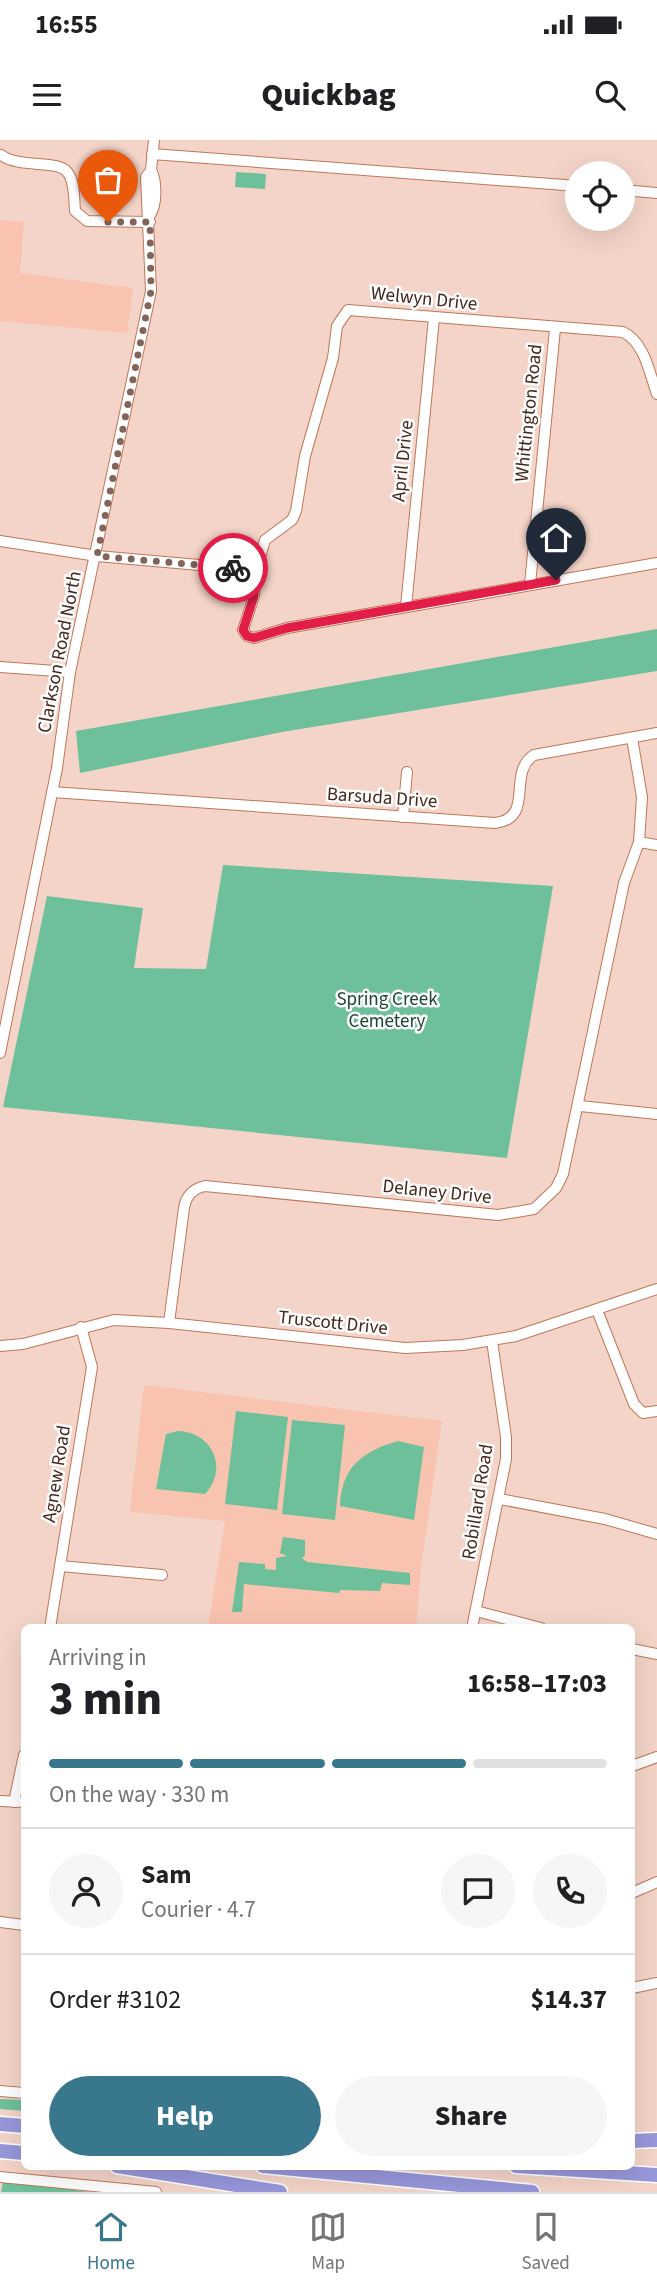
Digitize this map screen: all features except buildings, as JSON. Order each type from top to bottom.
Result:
[{"type":"highway","points":[[0,2124],[21,2126]]},
{"type":"highway","points":[[635,2141],[657,2140]]},
{"type":"highway","points":[[0,2151],[21,2153]]},
{"type":"highway","points":[[142,2170],[281,2192]]},
{"type":"highway","points":[[305,2170],[532,2192]]},
{"type":"highway","points":[[579,2170],[657,2175]]},
{"type":"street","name":"Clarkson Road North","points":[[0,1053],[52,792],[70,671],[97,556],[151,291],[150,219],[154,209],[155,177],[151,170],[154,140]]},
{"type":"street","points":[[152,153],[565,185]]},
{"type":"street","points":[[1,155],[12,164],[59,166],[66,170],[70,175],[75,211],[87,221],[150,219]]},
{"type":"street","points":[[635,191],[657,192]]},
{"type":"street","name":"Welwyn Drive","points":[[256,570],[265,540],[292,520],[296,511],[305,456],[333,358],[341,316],[348,310],[555,329],[623,332],[641,349],[657,394]]},
{"type":"street","name":"April Drive","points":[[406,607],[434,318]]},
{"type":"street","name":"Whittington Road","points":[[530,584],[555,329]]},
{"type":"street","points":[[0,541],[97,556],[256,570],[254,596],[243,630],[247,636],[254,638],[287,628],[657,563]]},
{"type":"street","points":[[0,667],[70,671]]},
{"type":"street","name":"Barsuda Drive","points":[[52,792],[503,822],[518,811],[525,761],[541,752],[657,733]]},
{"type":"street","name":"Delaney Drive","points":[[169,1323],[186,1198],[197,1188],[205,1186],[498,1215],[534,1209],[556,1188],[563,1174],[580,1106],[624,883],[639,842],[642,797],[632,738]]},
{"type":"street","points":[[403,817],[407,772]]},
{"type":"street","points":[[639,842],[657,845]]},
{"type":"street","points":[[580,1106],[657,1114]]},
{"type":"street","name":"Truscott Drive","points":[[0,1346],[23,1344],[114,1320],[169,1323],[405,1348],[492,1341],[657,1289]]},
{"type":"street","points":[[597,1310],[634,1404],[643,1413],[657,1412]]},
{"type":"street","name":"Agnew Road","points":[[51,1624],[92,1367],[81,1327]]},
{"type":"street","name":"Robillard Road","points":[[473,1624],[500,1499],[506,1437],[492,1341]]},
{"type":"street","points":[[500,1499],[606,1519],[657,1534]]},
{"type":"street","points":[[60,1566],[162,1575]]},
{"type":"street","points":[[475,1611],[525,1624]]},
{"type":"street","points":[[635,1650],[657,1654]]},
{"type":"street","points":[[635,1765],[657,1757]]},
{"type":"street","points":[[0,1801],[19,1802],[21,1783]]},
{"type":"street","points":[[635,1893],[657,1882]]},
{"type":"street","points":[[0,1922],[21,1926]]},
{"type":"street","points":[[635,1988],[657,1983]]},
{"type":"street","points":[[0,2091],[21,2093]]},
{"type":"street","points":[[0,2177],[156,2192]]},
{"type":"shaded area","points":[[0,220],[24,222],[20,273],[133,288],[127,333],[0,321]]},
{"type":"shaded area","points":[[144,1385],[442,1421],[421,1568],[416,1624],[208,1624],[225,1521],[130,1512]]},
{"type":"green space","points":[[236,172],[266,174],[265,189],[235,187]]},
{"type":"green space","points":[[657,629],[657,671],[282,732],[80,773],[76,731]]},
{"type":"green space","name":"Spring Creek Cemetery","points":[[223,865],[553,886],[507,1158],[3,1107],[47,896],[143,908],[134,968],[206,969]]},
{"type":"green space","points":[[236,1411],[288,1417],[277,1510],[225,1504]]},
{"type":"green space","points":[[292,1420],[345,1425],[335,1520],[282,1514]]},
{"type":"green space","points":[[178,1431],[200,1438],[213,1453],[216,1473],[205,1494],[156,1489],[166,1434]]},
{"type":"green space","points":[[398,1441],[424,1447],[414,1520],[340,1506],[345,1481],[356,1463],[374,1450]]},
{"type":"green space","points":[[283,1537],[305,1540],[305,1555],[302,1558],[307,1562],[410,1573],[410,1585],[382,1583],[380,1591],[340,1590],[339,1593],[244,1584],[242,1612],[232,1612],[239,1562],[265,1564],[265,1569],[276,1570],[276,1558],[287,1556],[280,1553]]},
{"type":"green space","points":[[0,2099],[21,2100],[21,2111],[0,2109]]},
{"type":"green space","points":[[3,2181],[90,2192],[1,2192]]},
{"type":"way so far","points":[[108,222],[150,222],[153,277],[97,556],[233,568]]},
{"type":"route","points":[[233,568],[256,570],[254,596],[243,630],[247,636],[254,638],[287,628],[556,580]]}]
